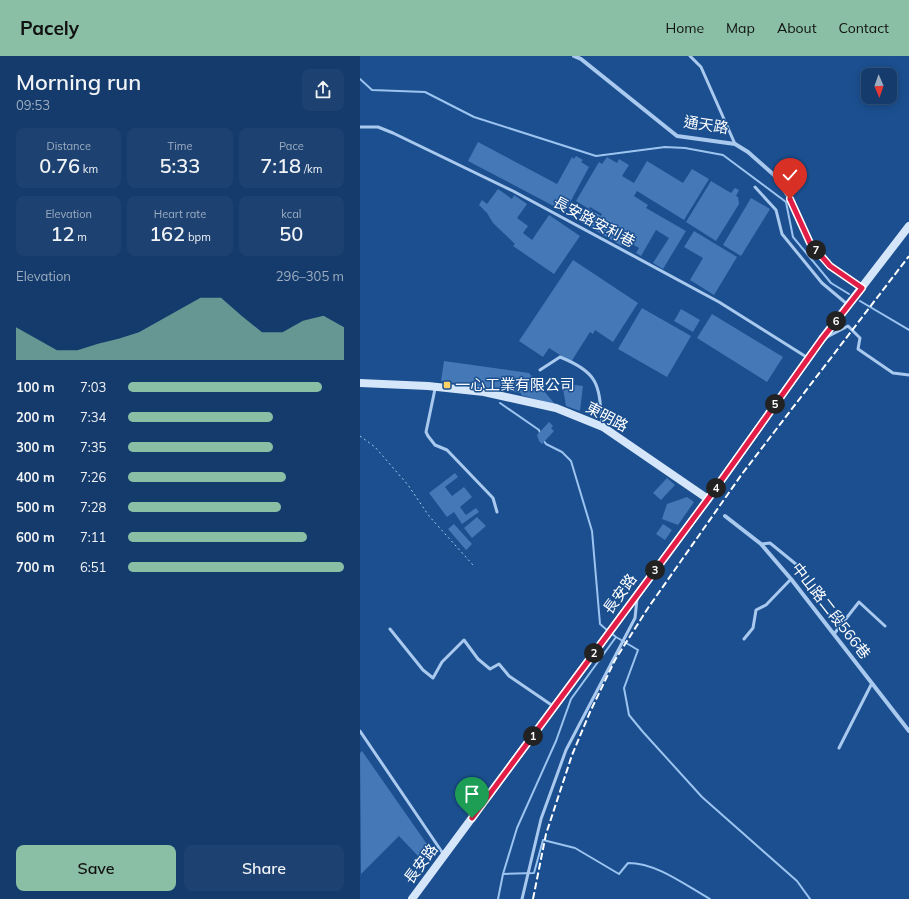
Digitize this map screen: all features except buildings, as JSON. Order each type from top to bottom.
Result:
[{"type":"main road","points":[[849,305],[909,226]]},
{"type":"main road","name":"長安路","points":[[412,899],[708,499],[808,358],[849,305]]},
{"type":"main road","name":"東明路","points":[[360,383],[436,387],[484,392],[556,408],[603,427],[708,499]]},
{"type":"street","name":"通天路","points":[[574,56],[677,136],[735,144],[748,152],[774,175],[790,199],[810,243],[830,266],[862,288]]},
{"type":"street","name":"中山路二段566巷","points":[[724,516],[761,544],[791,579],[909,731]]},
{"type":"lane","points":[[690,56],[701,67],[735,144]]},
{"type":"lane","name":"長安路安利巷","points":[[360,127],[378,127],[393,133],[513,191],[718,302],[808,358]]},
{"type":"lane","points":[[755,187],[776,210],[782,234],[822,283],[849,305]]},
{"type":"lane","points":[[822,339],[848,326],[860,338],[858,349],[893,373],[909,375]]},
{"type":"lane","points":[[540,370],[560,357],[585,368],[596,382],[600,394],[603,427]]},
{"type":"lane","points":[[436,387],[426,432],[435,445],[447,450],[493,498],[497,512]]},
{"type":"lane","points":[[761,544],[770,544],[797,565]]},
{"type":"lane","points":[[744,640],[753,628],[756,610],[766,605],[791,579]]},
{"type":"lane","points":[[522,899],[541,819],[566,750],[635,618],[637,595]]},
{"type":"lane","points":[[834,634],[859,602],[885,626]]},
{"type":"lane","points":[[390,629],[423,670],[433,678],[442,662],[464,640],[478,659],[490,669],[499,664],[509,676],[554,707]]},
{"type":"lane","points":[[839,748],[872,683]]},
{"type":"lane","points":[[360,731],[445,855]]},
{"type":"path","points":[[360,436],[375,447],[408,485],[429,516],[473,565]]},
{"type":"waterway","points":[[360,79],[372,90],[425,92],[474,117],[596,156],[665,147],[685,148],[723,155],[786,202],[793,237],[831,283],[849,294]]},
{"type":"waterway","points":[[860,301],[909,330]]},
{"type":"waterway","points":[[500,403],[539,430],[540,433]]},
{"type":"waterway","points":[[544,441],[546,444],[562,452],[571,461],[592,531],[600,624],[608,631]]},
{"type":"waterway","points":[[498,899],[503,874],[517,828],[556,741],[571,699],[616,637],[611,633]]},
{"type":"waterway","points":[[616,637],[638,650],[624,688],[629,715],[702,797],[797,881],[810,899]]},
{"type":"waterway","points":[[503,874],[534,873],[543,840],[575,848],[619,874],[628,863],[650,867],[670,876],[710,899]]},
{"type":"railway","points":[[533,899],[546,834],[572,755],[590,712],[615,660],[648,608],[742,474],[909,256]]},
{"type":"place","name":"一心工業有限公司","points":[[447,385]]},
{"type":"route","points":[[472,818],[708,499],[822,339],[862,288],[830,266],[810,243],[790,199]]}]
